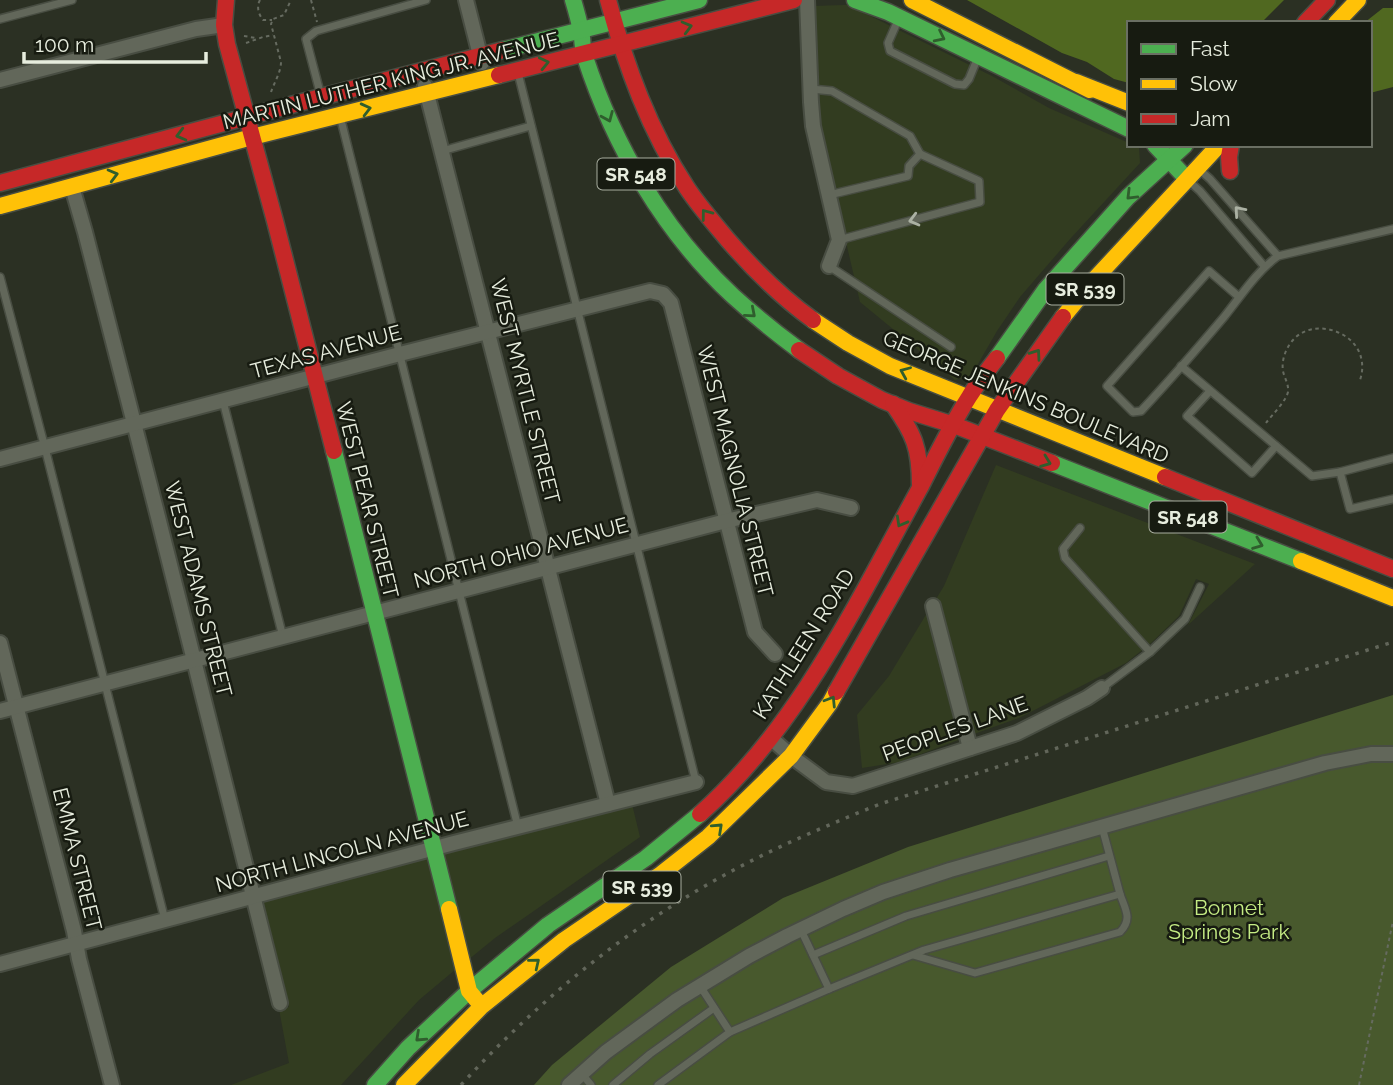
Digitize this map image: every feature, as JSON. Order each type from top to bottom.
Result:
[{"type":"main road","name":"WEST PEAR STREET","points":[[226,0],[224,25],[228,44],[469,991],[482,1006]]},
{"type":"main road","name":"SR 548","points":[[573,0],[584,54],[615,132],[635,172],[660,212],[686,247],[715,279],[751,314],[789,344],[826,369],[893,404],[954,425],[1393,598]]},
{"type":"main road","name":"GEORGE JENKINS BOULEVARD","points":[[608,0],[645,112],[688,190],[713,223],[775,291],[810,319],[890,366],[1393,569]]},
{"type":"main road","name":"MARTIN LUTHER KING JR. AVENUE","points":[[0,183],[699,0]]},
{"type":"main road","name":"MARTIN LUTHER KING JR. AVENUE","points":[[0,206],[253,137],[794,0]]},
{"type":"main road","points":[[855,0],[900,18],[1127,129]]},
{"type":"main road","points":[[912,0],[1127,110]]},
{"type":"main road","points":[[1307,21],[1327,0]]},
{"type":"main road","points":[[1338,21],[1358,0]]},
{"type":"main road","points":[[1076,82],[1127,102]]},
{"type":"main road","points":[[1178,149],[1192,174],[1217,147]]},
{"type":"main road","points":[[1230,171],[1231,147]]},
{"type":"main road","name":"KATHLEEN ROAD","points":[[375,1085],[408,1048],[469,991],[548,925],[682,830],[721,795],[771,738],[804,693],[830,649],[968,398],[1046,289],[1128,197],[1178,149]]},
{"type":"main road","name":"SR 539","points":[[404,1085],[482,1006],[564,940],[661,874],[699,844],[791,757],[830,703],[997,410],[1053,329],[1091,283],[1192,174]]},
{"type":"main road","points":[[893,404],[916,440],[920,486]]},
{"type":"street","points":[[466,0],[486,77]]},
{"type":"street","points":[[807,0],[813,126],[839,240],[829,266]]},
{"type":"street","points":[[0,79],[196,29],[224,25]]},
{"type":"street","name":"WEST MYRTLE STREET","points":[[421,71],[608,804]]},
{"type":"street","name":"WEST ADAMS STREET","points":[[72,187],[281,1003]]},
{"type":"street","name":"TEXAS AVENUE","points":[[0,459],[488,331],[650,291],[663,294]]},
{"type":"street","name":"WEST MAGNOLIA STREET","points":[[663,294],[671,303],[755,632],[775,654]]},
{"type":"street","name":"NORTH OHIO AVENUE","points":[[0,711],[726,521],[817,500],[851,508]]},
{"type":"street","points":[[933,606],[970,748]]},
{"type":"street","name":"EMMA STREET","points":[[0,643],[111,1085]]},
{"type":"street","name":"PEOPLES LANE","points":[[771,738],[791,757],[826,782],[853,786],[1017,733],[1087,698],[1101,688]]},
{"type":"street","points":[[569,1085],[587,1079],[606,1052],[677,1000],[749,956],[883,892],[950,870],[1325,763],[1371,754],[1393,754]]},
{"type":"street","name":"NORTH LINCOLN AVENUE","points":[[0,964],[696,782]]},
{"type":"lane","points":[[0,19],[72,0]]},
{"type":"lane","points":[[321,97],[306,39],[319,30],[426,0]]},
{"type":"lane","points":[[900,18],[888,43],[890,51],[955,84],[964,85],[979,56]]},
{"type":"lane","points":[[517,69],[696,782]]},
{"type":"lane","points":[[810,89],[832,91],[910,136],[920,154],[979,181],[979,202],[839,240]]},
{"type":"lane","points":[[340,116],[518,827]]},
{"type":"lane","points":[[442,151],[531,126]]},
{"type":"lane","points":[[829,195],[908,176],[909,166],[920,154]]},
{"type":"lane","points":[[1192,174],[1210,178],[1278,256]]},
{"type":"lane","points":[[1192,174],[1200,191],[1264,266]]},
{"type":"lane","points":[[1239,297],[1209,271],[1107,386],[1133,412],[1141,411],[1181,366],[1239,297],[1264,266],[1278,256],[1393,229]]},
{"type":"lane","points":[[829,266],[951,347]]},
{"type":"lane","points":[[0,277],[165,920]]},
{"type":"lane","points":[[1181,366],[1312,476],[1393,458]]},
{"type":"lane","points":[[1210,391],[1187,416],[1252,473],[1276,446]]},
{"type":"lane","points":[[223,401],[283,638]]},
{"type":"lane","points":[[1339,472],[1350,509],[1393,499]]},
{"type":"lane","points":[[1080,528],[1063,549],[1065,558],[1150,652]]},
{"type":"lane","name":"PEOPLES LANE","points":[[1101,688],[1150,652],[1185,619],[1200,587]]},
{"type":"lane","points":[[913,955],[975,973],[1120,932],[1128,919],[1101,827]]},
{"type":"lane","points":[[813,955],[906,916],[1109,856]]},
{"type":"lane","points":[[658,1085],[730,1032],[829,989],[924,950],[1120,894]]},
{"type":"lane","points":[[801,929],[829,989]]},
{"type":"lane","points":[[700,986],[730,1032]]},
{"type":"lane","points":[[613,1085],[650,1054],[714,1008]]},
{"type":"path","points":[[260,0],[258,9],[263,20],[284,15],[291,0]]},
{"type":"path","points":[[311,0],[319,30]]},
{"type":"path","points":[[268,100],[281,68],[271,24],[273,19]]},
{"type":"path","points":[[239,33],[249,38],[274,35]]},
{"type":"path","points":[[241,45],[257,38]]},
{"type":"path","points":[[1259,432],[1288,392],[1282,359],[1296,337],[1310,329],[1323,327],[1351,341],[1359,351],[1361,359],[1363,368],[1360,380]]},
{"type":"path","points":[[1359,1085],[1393,921]]},
{"type":"shaded area","points":[[967,0],[1284,0],[1263,21],[1127,21],[1127,82],[1114,79],[1087,62],[1062,53]]},
{"type":"shaded area","points":[[848,5],[992,76],[1049,108],[1127,142],[1127,147],[1139,148],[1140,163],[1020,297],[971,376],[955,380],[860,302],[820,125],[814,6]]},
{"type":"shaded area","points":[[1383,8],[1393,8],[1393,87],[1372,92],[1372,21],[1367,21]]},
{"type":"shaded area","points":[[996,465],[1255,564],[1188,625],[1209,584],[1196,579],[1179,616],[1126,663],[1019,718],[974,734],[936,599]]},
{"type":"shaded area","points":[[927,613],[961,739],[900,762],[862,768],[857,715],[889,676]]},
{"type":"shaded area","points":[[632,804],[640,837],[495,938],[468,960],[441,854]]},
{"type":"shaded area","points":[[427,857],[456,969],[419,1000],[341,1085],[231,1085],[289,1063],[279,1009],[289,1007],[262,901]]},
{"type":"green space","name":"Bonnet Springs Park","points":[[1393,695],[1393,1085],[534,1085],[552,1065],[671,967],[783,898],[908,847]]},
{"type":"railway","points":[[461,1085],[517,1027],[610,949],[677,903],[774,850],[880,804],[1393,642]]},
{"type":"traffic: fast","points":[[573,0],[584,54],[597,90],[626,155],[663,216],[708,271],[733,296],[799,350]]},
{"type":"traffic: fast","points":[[503,50],[699,0]]},
{"type":"traffic: fast","points":[[855,0],[888,12],[1127,128]]},
{"type":"traffic: fast","points":[[1157,147],[1187,179]]},
{"type":"traffic: fast","points":[[997,358],[1046,289],[1128,197],[1183,147]]},
{"type":"traffic: fast","points":[[334,451],[449,909]]},
{"type":"traffic: fast","points":[[1052,463],[1301,561]]},
{"type":"traffic: fast","points":[[375,1085],[408,1048],[469,991],[548,925],[646,858],[700,814]]},
{"type":"traffic: slow","points":[[912,0],[1090,90]]},
{"type":"traffic: slow","points":[[1338,21],[1358,0]]},
{"type":"traffic: slow","points":[[0,206],[252,137],[499,75]]},
{"type":"traffic: slow","points":[[1076,82],[1127,102]]},
{"type":"traffic: slow","points":[[1063,317],[1217,147]]},
{"type":"traffic: slow","points":[[813,320],[890,366],[1165,477]]},
{"type":"traffic: slow","points":[[1301,561],[1393,598]]},
{"type":"traffic: slow","points":[[404,1085],[482,1006],[564,940],[661,874],[708,837],[791,756],[836,692]]},
{"type":"traffic: slow","points":[[449,909],[469,991],[479,1003]]},
{"type":"traffic: jam","points":[[226,0],[224,25],[227,44],[334,451]]},
{"type":"traffic: jam","points":[[608,0],[640,97],[661,143],[687,188],[747,261],[813,320]]},
{"type":"traffic: jam","points":[[499,75],[794,0]]},
{"type":"traffic: jam","points":[[1307,21],[1327,0]]},
{"type":"traffic: jam","points":[[0,183],[503,50]]},
{"type":"traffic: jam","points":[[1230,171],[1231,147]]},
{"type":"traffic: jam","points":[[836,692],[997,410],[1063,317]]},
{"type":"traffic: jam","points":[[799,350],[838,376],[882,400],[1052,463]]},
{"type":"traffic: jam","points":[[700,814],[736,779],[768,742],[797,702],[849,617],[956,418],[997,358]]},
{"type":"traffic: jam","points":[[893,404],[914,442],[919,461],[920,485]]},
{"type":"traffic: jam","points":[[1165,477],[1393,569]]}]
